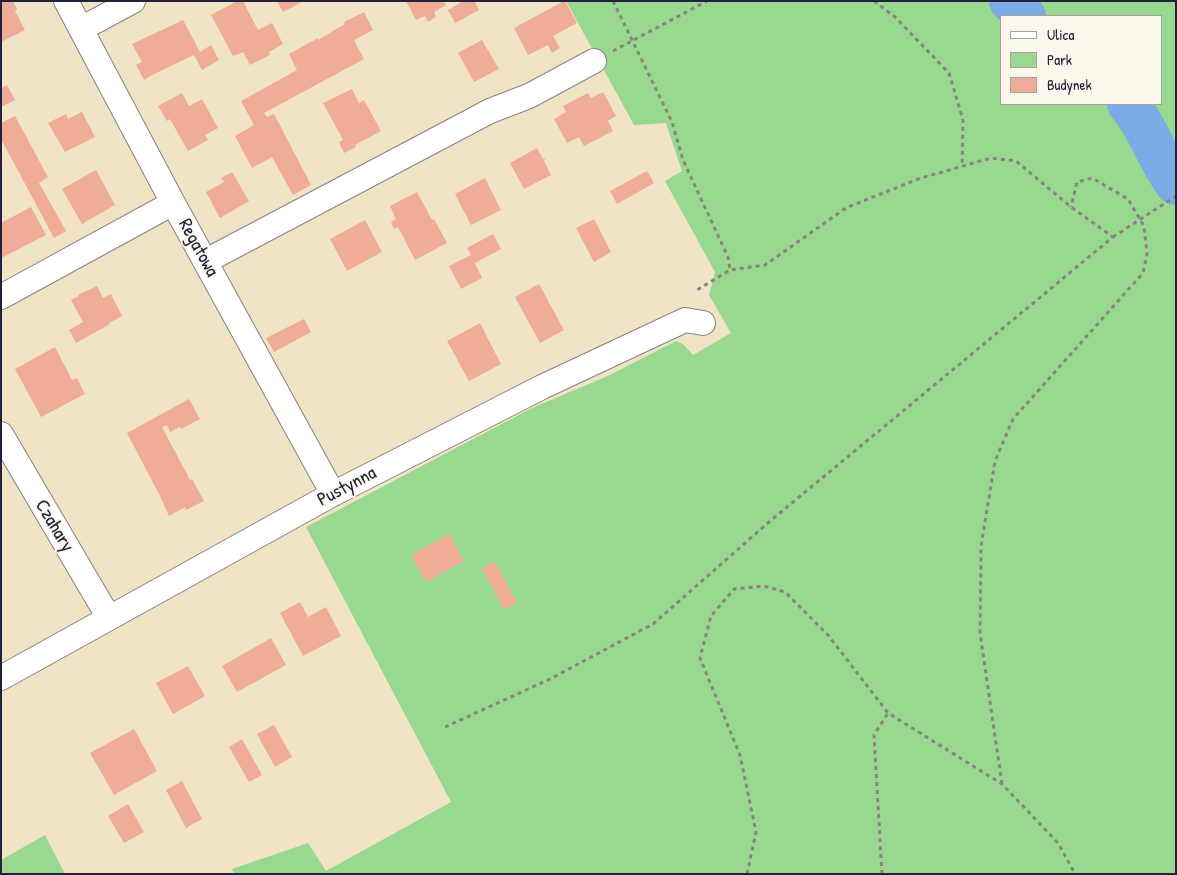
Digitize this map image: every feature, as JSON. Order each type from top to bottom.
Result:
[{"type":"street","name":"Regatowa","points":[[66,1],[173,203],[333,494]]},
{"type":"street","points":[[81,29],[133,1]]},
{"type":"street","points":[[206,261],[490,111],[529,96],[594,61]]},
{"type":"street","points":[[1,297],[173,203]]},
{"type":"street","name":"Pustynna","points":[[1,678],[333,494],[533,391],[685,320],[703,323]]},
{"type":"street","name":"Czahary","points":[[1,434],[109,618]]},
{"type":"path","points":[[613,1],[672,122],[683,160],[728,258],[730,270]]},
{"type":"path","points":[[632,40],[708,1]]},
{"type":"path","points":[[874,1],[895,17],[949,72],[963,120],[962,166]]},
{"type":"path","points":[[697,290],[730,270],[765,265],[846,208],[918,179],[991,158],[1016,161],[1071,207],[1113,237]]},
{"type":"path","points":[[1002,784],[980,633],[981,546],[995,461],[1013,419],[1142,273],[1147,254],[1144,226],[1128,199],[1092,178],[1078,182],[1071,207]]},
{"type":"path","points":[[446,727],[550,679],[653,624],[769,522],[1113,237],[1176,196]]},
{"type":"path","points":[[747,874],[756,832],[740,755],[700,658],[711,616],[734,589],[764,586],[784,592],[828,635],[888,713],[1002,784],[1058,843],[1075,874]]},
{"type":"path","points":[[882,874],[874,735],[888,713]]},
{"type":"green space","points":[[566,1],[1176,1],[1176,874],[234,874],[232,869],[308,843],[326,871],[451,802],[306,527],[532,408],[610,375],[676,341],[683,344],[693,355],[731,333],[709,295],[715,272],[665,181],[682,171],[666,123],[634,125]]},
{"type":"green space","points":[[45,835],[65,874],[1,874],[1,860]]},
{"type":"building","points":[[1,1],[13,1],[17,9],[15,11],[25,30],[1,42]]},
{"type":"building","points":[[237,1],[243,1],[258,30],[272,23],[283,44],[269,52],[270,55],[250,65],[243,52],[233,56],[211,15]]},
{"type":"building","points":[[277,1],[304,1],[283,12]]},
{"type":"building","points":[[406,1],[443,1],[446,5],[434,12],[436,17],[428,22],[425,16],[416,20]]},
{"type":"building","points":[[463,1],[474,1],[479,10],[455,23],[448,10]]},
{"type":"building","points":[[564,1],[577,23],[553,36],[560,48],[552,53],[548,45],[528,55],[514,28]]},
{"type":"building","points":[[364,12],[373,30],[354,40],[364,59],[264,113],[267,117],[274,114],[311,185],[293,195],[272,157],[252,168],[235,136],[254,125],[241,101],[297,70],[289,54],[318,38],[318,40],[345,24],[344,22]]},
{"type":"building","points":[[183,20],[200,52],[211,45],[219,60],[202,70],[194,55],[144,80],[136,65],[142,62],[132,44]]},
{"type":"building","points":[[482,40],[499,69],[474,82],[458,53]]},
{"type":"building","points":[[7,85],[15,100],[1,107],[1,88]]},
{"type":"building","points":[[352,89],[359,103],[364,100],[381,131],[344,153],[339,142],[343,140],[323,103]]},
{"type":"building","points":[[603,92],[616,116],[608,121],[613,131],[584,146],[579,137],[567,143],[554,119],[566,112],[563,106],[588,93],[591,98]]},
{"type":"building","points":[[182,93],[189,106],[202,99],[218,128],[205,135],[208,140],[188,151],[170,119],[167,121],[158,106]]},
{"type":"building","points":[[82,112],[95,137],[65,152],[48,123],[66,114],[68,119]]},
{"type":"building","points":[[15,116],[48,177],[39,183],[66,231],[54,238],[1,139],[1,123]]},
{"type":"building","points":[[537,148],[544,158],[551,175],[524,189],[510,163]]},
{"type":"building","points":[[96,170],[115,205],[82,224],[62,189]]},
{"type":"building","points":[[647,171],[654,183],[617,204],[610,191]]},
{"type":"building","points":[[232,172],[249,201],[220,218],[206,192],[224,182],[221,178]]},
{"type":"building","points":[[485,178],[501,210],[471,225],[455,194]]},
{"type":"building","points":[[417,192],[447,243],[415,260],[398,227],[394,229],[391,222],[396,219],[390,206]]},
{"type":"building","points":[[31,207],[46,235],[1,258],[1,223]]},
{"type":"building","points":[[594,219],[611,252],[594,262],[576,228]]},
{"type":"building","points":[[365,220],[382,252],[347,271],[330,239]]},
{"type":"building","points":[[493,234],[501,249],[475,263],[482,278],[461,289],[449,266],[471,255],[467,248]]},
{"type":"building","points":[[539,284],[564,330],[540,343],[515,297]]},
{"type":"building","points":[[97,286],[103,298],[111,294],[122,316],[76,343],[69,330],[83,322],[71,300]]},
{"type":"building","points":[[304,319],[311,332],[274,352],[266,338]]},
{"type":"building","points":[[480,323],[501,364],[469,381],[447,341]]},
{"type":"building","points":[[55,347],[72,380],[77,378],[85,394],[41,417],[15,369]]},
{"type":"building","points":[[189,399],[200,419],[181,429],[180,427],[170,432],[167,425],[162,427],[190,480],[192,479],[204,501],[186,510],[185,507],[169,516],[127,433]]},
{"type":"building","points":[[449,534],[464,561],[426,582],[411,555]]},
{"type":"building","points":[[495,562],[517,603],[504,610],[482,568]]},
{"type":"building","points":[[300,602],[308,617],[326,607],[341,636],[303,656],[280,613]]},
{"type":"building","points":[[271,638],[286,665],[237,692],[222,666]]},
{"type":"building","points":[[188,666],[205,696],[173,714],[156,683]]},
{"type":"building","points":[[274,725],[292,757],[275,767],[257,734]]},
{"type":"building","points":[[134,729],[157,771],[114,795],[90,753]]},
{"type":"building","points":[[242,739],[262,775],[249,782],[229,747]]},
{"type":"building","points":[[182,781],[202,819],[186,828],[166,790]]},
{"type":"building","points":[[128,804],[144,832],[124,843],[108,816]]},
{"type":"waterway","points":[[1010,1],[1024,15]]},
{"type":"waterway","points":[[1129,105],[1142,123],[1163,164],[1176,184]]}]
